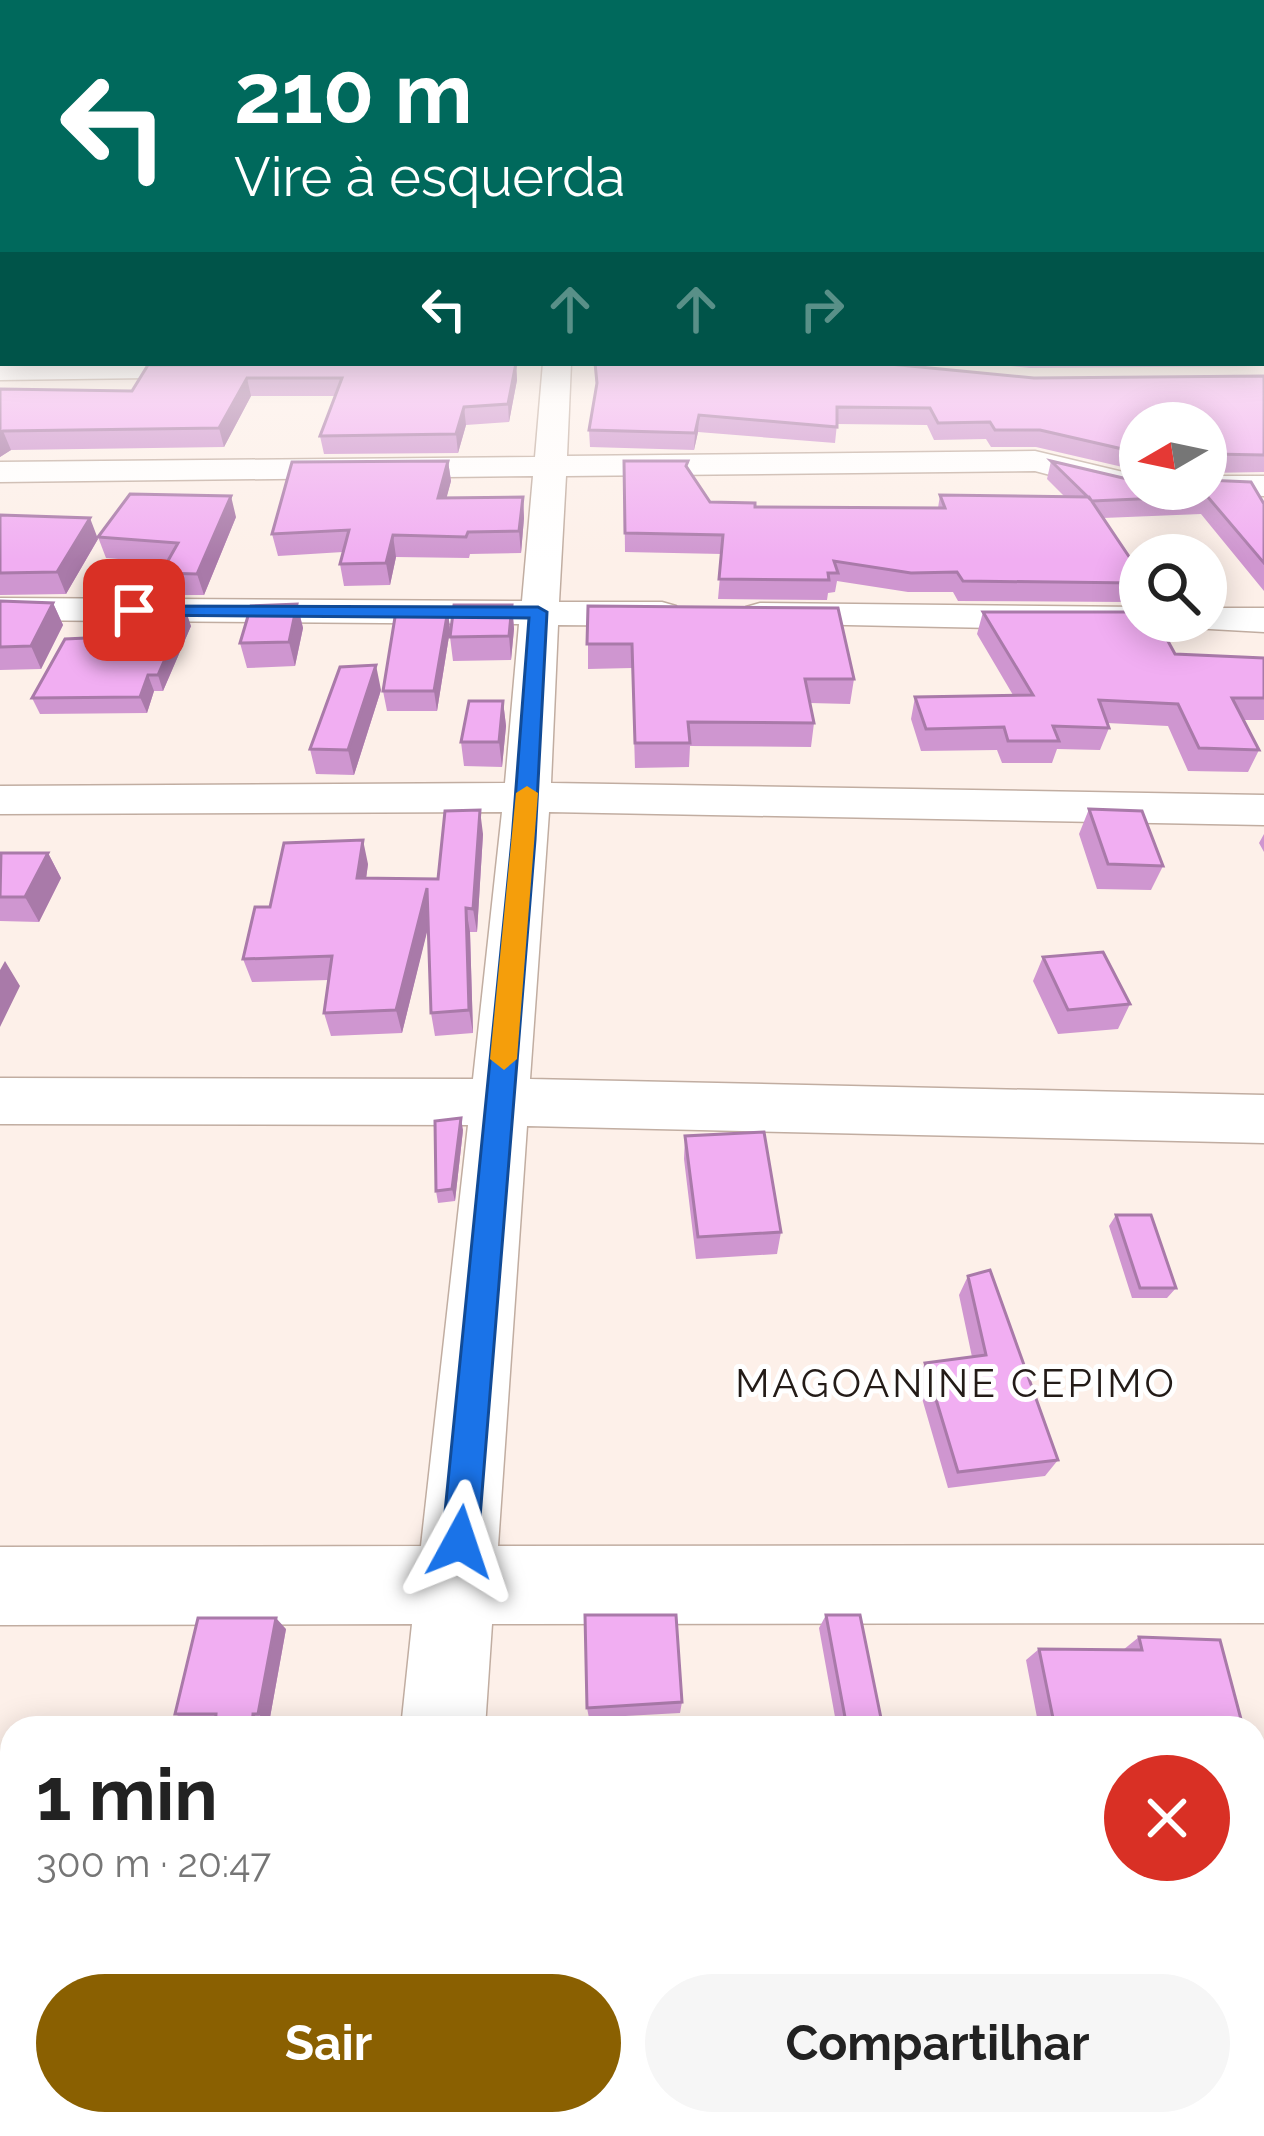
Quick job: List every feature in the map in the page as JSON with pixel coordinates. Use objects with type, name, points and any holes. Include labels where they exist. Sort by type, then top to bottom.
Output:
[{"type":"street","points":[[444,1716],[527,796],[547,464],[548,366]]},
{"type":"street","points":[[0,371],[250,368]]},
{"type":"street","points":[[0,472],[1035,461],[1119,484]]},
{"type":"street","points":[[1227,486],[1264,486]]},
{"type":"street","points":[[0,609],[1119,619]]},
{"type":"street","points":[[1227,620],[1264,620]]},
{"type":"street","points":[[0,800],[527,796],[1264,810]]},
{"type":"street","points":[[0,1101],[500,1102],[1264,1119]]},
{"type":"street","points":[[0,1586],[1264,1584]]},
{"type":"building","points":[[147,366],[515,366],[508,404],[464,407],[456,434],[320,436],[342,378],[247,378],[219,428],[0,433],[0,389],[132,391]]},
{"type":"building","points":[[595,366],[910,366],[1034,378],[1264,376],[1264,455],[1227,454],[1227,402],[1119,402],[1119,448],[1040,430],[995,430],[990,422],[938,423],[930,408],[837,407],[837,427],[699,415],[695,433],[589,430]]},
{"type":"building","points":[[448,461],[438,498],[523,497],[519,531],[468,532],[466,537],[393,535],[386,563],[340,564],[349,530],[272,534],[292,462]]},
{"type":"building","points":[[624,461],[688,461],[686,466],[710,502],[755,503],[755,507],[945,508],[940,495],[1089,497],[1119,542],[1119,583],[963,581],[957,572],[911,573],[834,561],[838,573],[828,573],[829,580],[719,579],[723,535],[625,533]]},
{"type":"building","points":[[1051,461],[1119,477],[1119,500],[1092,501]]},
{"type":"building","points":[[1227,481],[1251,482],[1264,504],[1264,563],[1219,510],[1227,510]]},
{"type":"building","points":[[130,494],[231,496],[197,574],[161,573],[178,543],[98,537]]},
{"type":"building","points":[[0,515],[90,518],[57,572],[0,573]]},
{"type":"building","points":[[0,601],[53,603],[31,646],[0,647]]},
{"type":"building","points":[[297,604],[289,642],[240,643],[251,606]]},
{"type":"building","points":[[454,605],[512,605],[509,636],[450,637]]},
{"type":"building","points":[[588,606],[838,608],[854,679],[805,679],[814,723],[688,722],[690,743],[635,743],[632,644],[587,644]]},
{"type":"building","points":[[146,610],[186,611],[158,675],[148,675],[140,697],[32,698],[65,639],[130,636]]},
{"type":"building","points":[[448,610],[434,691],[383,691],[396,611]]},
{"type":"building","points":[[983,612],[1119,612],[1119,642],[1168,642],[1175,654],[1264,658],[1264,698],[1232,698],[1259,750],[1199,748],[1178,704],[1099,700],[1109,728],[1053,726],[1059,741],[1008,741],[1004,727],[926,729],[915,697],[1033,695]]},
{"type":"building","points":[[376,665],[348,750],[310,749],[340,667]]},
{"type":"building","points":[[469,701],[503,701],[499,742],[461,742]]},
{"type":"building","points":[[1089,809],[1142,811],[1163,866],[1108,864]]},
{"type":"building","points":[[480,810],[473,909],[466,908],[469,1010],[431,1013],[427,888],[396,1010],[324,1013],[332,956],[243,959],[255,907],[270,907],[284,843],[363,840],[357,878],[438,879],[445,811]]},
{"type":"building","points":[[1,853],[48,853],[25,897],[0,897]]},
{"type":"building","points":[[1103,952],[1130,1004],[1068,1010],[1043,957]]},
{"type":"building","points":[[461,1118],[452,1189],[436,1191],[435,1121]]},
{"type":"building","points":[[764,1132],[781,1232],[698,1237],[685,1136]]},
{"type":"building","points":[[1116,1215],[1151,1215],[1176,1288],[1140,1288]]},
{"type":"building","points":[[990,1270],[1058,1460],[958,1472],[925,1363],[986,1355],[968,1276]]},
{"type":"building","points":[[585,1615],[676,1615],[682,1702],[587,1708]]},
{"type":"building","points":[[826,1615],[860,1615],[881,1716],[845,1716]]},
{"type":"building","points":[[198,1618],[276,1618],[258,1714],[175,1714]]},
{"type":"building","points":[[1139,1637],[1220,1640],[1240,1716],[1053,1716],[1039,1649],[1142,1650]]},
{"type":"slow traffic","points":[[504,1059],[527,793]]},
{"type":"district","name":"MAGOANINE CEPIMO","points":[[956,1383]]},
{"type":"route","points":[[134,610],[538,612],[523,840],[460,1542]]}]
